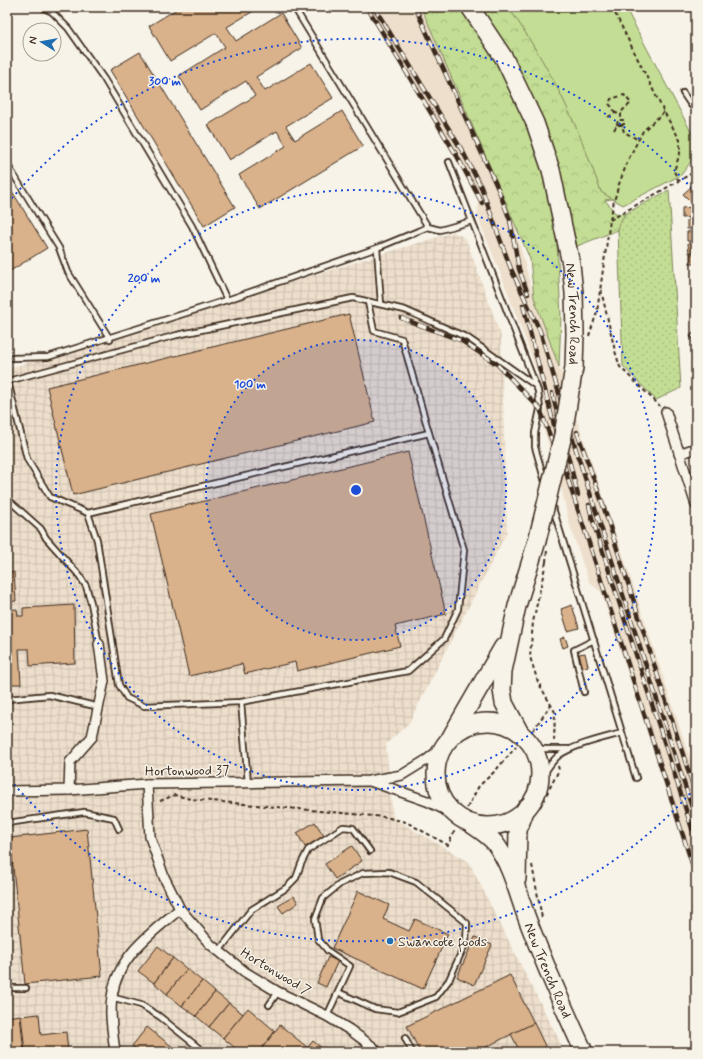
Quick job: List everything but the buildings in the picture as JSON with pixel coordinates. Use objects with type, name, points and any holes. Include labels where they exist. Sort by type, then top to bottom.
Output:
[{"type":"highway","name":"New Trench Road","points":[[470,7],[504,58],[535,123],[551,170],[570,264],[574,293],[574,367],[563,435],[537,542],[510,635],[503,671],[502,690],[504,703],[524,738],[533,749],[538,762],[538,784]]},
{"type":"highway","name":"New Trench Road","points":[[510,635],[446,743],[437,761],[437,786],[444,802],[460,818],[483,832],[494,843],[506,862],[517,887],[524,911],[543,959],[584,1052]]},
{"type":"highway","points":[[446,743],[458,731],[471,725],[489,722],[509,726],[524,738]]},
{"type":"highway","points":[[460,818],[476,824],[495,825],[506,822],[533,807],[538,784]]},
{"type":"highway","name":"New Trench Road","points":[[517,887],[518,830],[533,807]]},
{"type":"street","points":[[666,412],[696,505]]},
{"type":"street","points":[[679,454],[696,448]]},
{"type":"street","points":[[69,790],[70,762],[92,737],[104,681],[99,644]]},
{"type":"street","name":"Hortonwood 37","points":[[7,791],[69,790],[147,784],[369,781],[402,775],[428,759],[446,743]]},
{"type":"street","name":"Hortonwood 37","points":[[369,781],[427,801],[460,818]]},
{"type":"street","name":"Hortonwood 7","points":[[147,784],[150,837],[164,877],[180,909],[210,944],[245,972],[278,992],[350,1030],[373,1047],[377,1052]]},
{"type":"street","points":[[115,1052],[111,1019],[112,997],[116,977],[126,960],[147,936],[180,909]]},
{"type":"lane","points":[[42,7],[52,12],[68,28],[104,79],[192,226],[227,300]]},
{"type":"lane","points":[[294,7],[428,227]]},
{"type":"lane","points":[[683,93],[691,105],[696,103]]},
{"type":"lane","points":[[449,162],[538,391],[540,409],[535,433],[535,447],[636,778]]},
{"type":"lane","points":[[7,164],[59,248],[68,272],[110,339]]},
{"type":"lane","points":[[7,357],[48,358],[227,300],[377,248],[428,227],[440,230],[472,221]]},
{"type":"lane","points":[[377,248],[381,304]]},
{"type":"lane","points":[[429,433],[88,513],[50,497],[27,459],[8,381],[177,335],[353,298],[405,310],[468,338],[536,386]]},
{"type":"lane","points":[[88,513],[97,540],[119,686],[127,698],[144,706],[241,702],[408,671],[444,639],[458,609],[464,550],[402,339],[374,331],[368,302]]},
{"type":"lane","points":[[7,500],[41,530],[46,538],[79,574],[86,586],[91,603],[99,644]]},
{"type":"lane","points":[[584,692],[574,650],[594,640]]},
{"type":"lane","points":[[7,699],[49,695],[98,707]]},
{"type":"lane","points":[[241,702],[248,783]]},
{"type":"lane","points":[[524,738],[542,749],[569,749],[622,733]]},
{"type":"lane","points":[[538,784],[547,768],[569,749]]},
{"type":"lane","points":[[7,823],[84,812],[114,818],[119,830]]},
{"type":"lane","points":[[219,951],[251,910],[286,888],[296,878],[308,850],[342,827],[353,828],[370,851]]},
{"type":"lane","points":[[326,1016],[350,966],[328,951],[318,939],[316,919],[322,898],[340,884],[362,873],[389,872],[416,882],[467,923],[466,942],[449,980],[436,997],[398,1012],[375,1010],[338,992]]},
{"type":"lane","points":[[7,988],[26,988]]},
{"type":"lane","points":[[268,1005],[278,992]]},
{"type":"lane","points":[[112,997],[141,1005],[159,1016],[204,1052]]},
{"type":"lane","points":[[405,1038],[412,1052]]},
{"type":"path","points":[[612,7],[664,112],[680,140],[680,153],[674,171],[679,182]]},
{"type":"path","points":[[615,113],[609,104],[611,99],[624,95],[631,104],[623,110],[621,114],[621,120],[624,120],[624,124],[622,125],[624,132],[639,140]]},
{"type":"path","points":[[589,337],[597,312],[610,220],[623,172],[643,131],[664,112]]},
{"type":"path","points":[[608,117],[615,113],[621,114]]},
{"type":"path","points":[[614,130],[618,120],[621,120]]},
{"type":"path","points":[[617,125],[622,125]]},
{"type":"path","points":[[610,220],[696,171]]},
{"type":"path","points":[[600,288],[620,367],[666,412]]},
{"type":"path","points":[[546,562],[533,622],[530,657],[538,682],[556,712],[554,740],[555,749]]},
{"type":"path","points":[[160,802],[175,795],[190,799],[385,817],[406,822],[448,845],[460,818],[479,786],[495,771],[551,705]]},
{"type":"path","points":[[533,807],[559,770],[557,758]]},
{"type":"path","points":[[531,863],[545,925]]},
{"type":"shaded area","points":[[365,7],[420,7],[497,176],[513,219],[534,298],[635,591],[696,777],[696,883],[601,592],[589,582],[569,523],[560,482],[543,426],[546,409],[538,374],[477,215],[479,202],[456,160]]},
{"type":"shaded area","points":[[454,232],[466,239],[501,336],[507,532],[409,723],[386,744],[393,818],[469,862],[565,1052],[7,1052],[7,369]]},
{"type":"green space","points":[[421,7],[462,7],[503,74],[525,118],[543,165],[557,243],[561,316],[559,367],[534,298],[530,259]]},
{"type":"green space","points":[[481,7],[516,7],[626,197],[605,200],[615,213],[625,214],[620,222],[618,230],[577,246],[555,156],[537,106]]},
{"type":"green space","points":[[508,7],[625,7],[696,141],[696,155],[681,175],[623,205],[601,192],[579,133],[562,96],[542,60]]},
{"type":"green space","points":[[669,190],[681,388],[656,400],[623,366],[618,230],[620,222],[625,214]]},
{"type":"railway","points":[[367,7],[457,156],[482,203]]},
{"type":"railway","points":[[374,7],[463,152],[481,187],[511,269],[540,331],[577,453],[696,820]]},
{"type":"railway","points":[[415,7],[499,191],[510,220],[519,269],[528,294]]},
{"type":"railway","points":[[523,305],[569,483],[696,876]]},
{"type":"railway","points":[[401,318],[462,341],[497,364],[540,409],[555,449]]},
{"type":"railway","points":[[552,393],[578,495]]},
{"type":"railway","points":[[577,432],[602,502],[696,795]]},
{"type":"railway","points":[[589,505],[696,841]]},
{"type":"place","name":"Swancote foods","points":[[390,941]]}]
